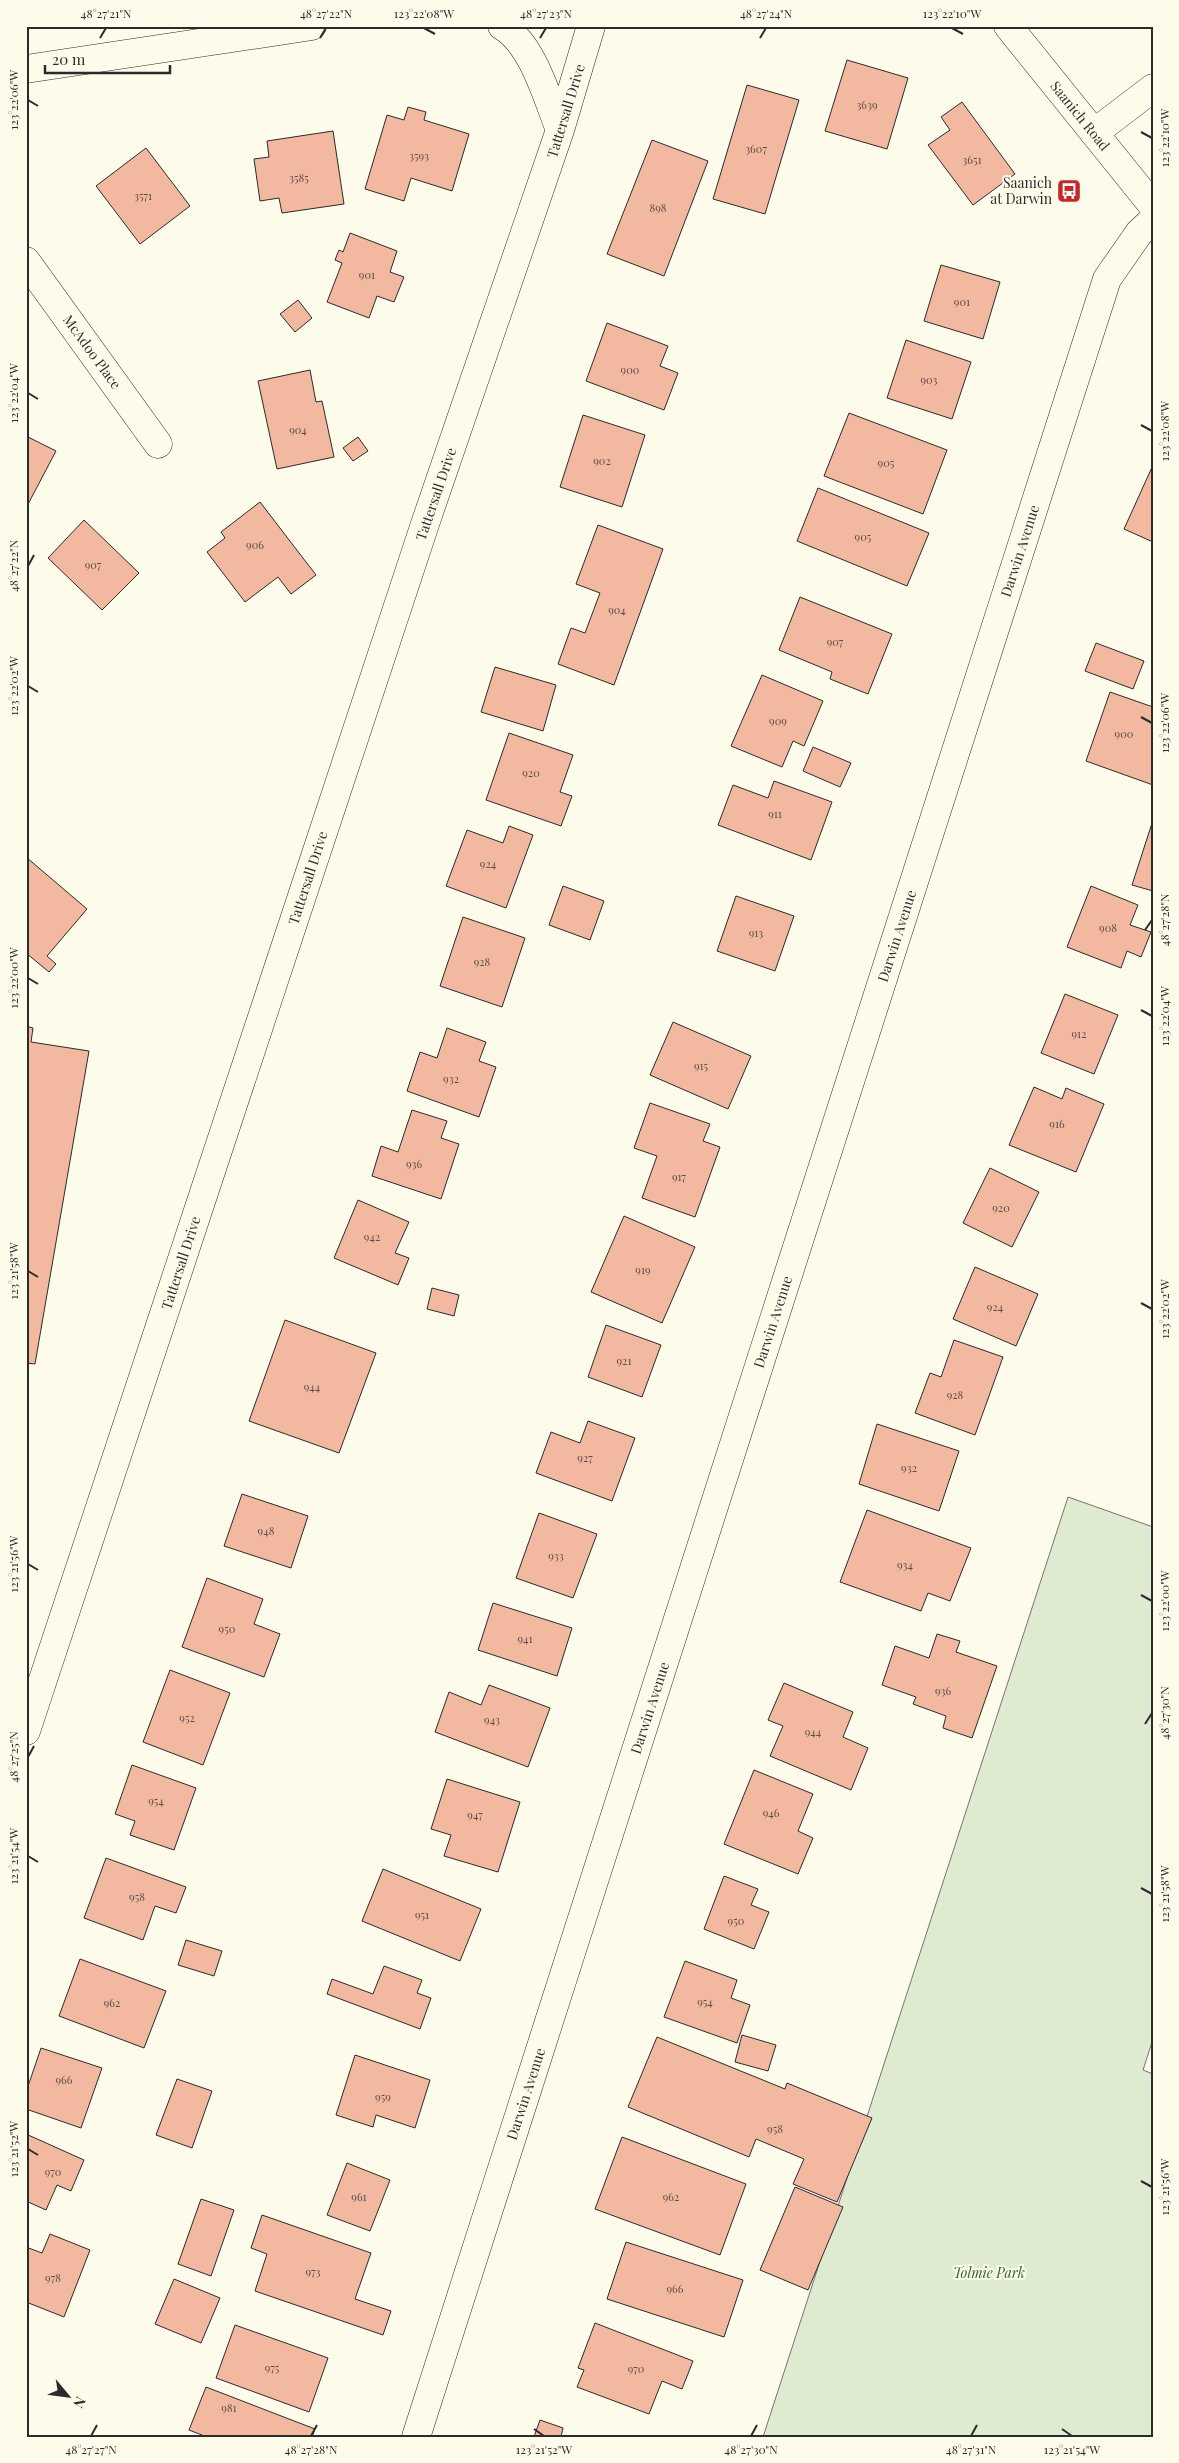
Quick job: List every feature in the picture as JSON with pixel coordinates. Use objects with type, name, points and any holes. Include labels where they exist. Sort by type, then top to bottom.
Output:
[{"type":"street","points":[[26,69],[312,26]]},
{"type":"street","points":[[502,26],[517,37],[528,53],[560,130]]},
{"type":"street","name":"Tattersall Drive","points":[[26,1731],[426,521],[560,130],[591,26]]},
{"type":"street","name":"Saanich Road","points":[[1008,26],[1153,206]]},
{"type":"street","points":[[1094,133],[1153,88]]},
{"type":"street","name":"Darwin Avenue","points":[[416,2437],[1107,279],[1139,233],[1153,220]]},
{"type":"street","name":"McAdoo Place","points":[[26,261],[158,444]]},
{"type":"green space","name":"Tolmie Park","points":[[1068,1497],[1153,1527],[1153,2039],[1143,2070],[1153,2074],[1153,2437],[763,2437]]},
{"type":"building","points":[[847,60],[908,78],[887,149],[825,131]]},
{"type":"building","points":[[747,85],[799,100],[765,214],[713,199]]},
{"type":"building","points":[[962,102],[1015,174],[973,205],[928,145],[950,130],[941,117]]},
{"type":"building","points":[[408,107],[426,112],[424,120],[469,134],[452,191],[411,178],[404,201],[365,189],[387,115],[404,120]]},
{"type":"building","points":[[333,131],[344,204],[282,213],[279,198],[260,201],[254,159],[269,157],[267,141]]},
{"type":"building","points":[[652,140],[708,161],[664,276],[607,254]]},
{"type":"building","points":[[146,148],[190,206],[140,244],[96,186]]},
{"type":"building","points":[[350,233],[397,251],[390,272],[404,277],[394,302],[377,296],[369,318],[327,302],[342,263],[335,260],[339,250],[343,252]]},
{"type":"building","points":[[941,265],[1000,282],[983,339],[924,321]]},
{"type":"building","points":[[298,300],[312,318],[295,332],[280,314]]},
{"type":"building","points":[[607,323],[668,346],[660,366],[678,373],[664,410],[586,381]]},
{"type":"building","points":[[906,340],[971,362],[952,419],[887,398]]},
{"type":"building","points":[[310,370],[316,402],[322,401],[334,457],[277,469],[258,381]]},
{"type":"building","points":[[849,413],[947,450],[923,514],[824,476]]},
{"type":"building","points":[[583,415],[645,435],[622,507],[560,487]]},
{"type":"building","points":[[26,436],[56,451],[26,508]]},
{"type":"building","points":[[358,437],[368,451],[353,461],[343,448]]},
{"type":"building","points":[[1153,465],[1153,542],[1124,529]]},
{"type":"building","points":[[818,488],[929,533],[907,586],[797,541]]},
{"type":"building","points":[[260,502],[316,575],[291,594],[278,577],[245,602],[207,552],[225,538],[221,532]]},
{"type":"building","points":[[84,520],[139,573],[102,610],[48,558]]},
{"type":"building","points":[[598,525],[663,549],[614,685],[558,664],[571,628],[585,633],[600,593],[576,584]]},
{"type":"building","points":[[800,597],[892,634],[868,694],[830,679],[832,672],[779,650]]},
{"type":"building","points":[[1096,643],[1144,661],[1133,689],[1085,671]]},
{"type":"building","points":[[495,667],[556,685],[543,731],[481,712]]},
{"type":"building","points":[[762,675],[823,701],[804,746],[793,741],[782,767],[731,746]]},
{"type":"building","points":[[1110,692],[1153,707],[1153,785],[1086,761]]},
{"type":"building","points":[[509,733],[573,755],[560,792],[572,796],[561,826],[486,800]]},
{"type":"building","points":[[813,747],[851,763],[840,787],[803,771]]},
{"type":"building","points":[[774,781],[832,802],[811,860],[718,825],[733,785],[768,798]]},
{"type":"building","points":[[1153,820],[1153,891],[1132,885]]},
{"type":"building","points":[[509,826],[533,835],[506,908],[446,886],[467,830],[503,843]]},
{"type":"building","points":[[26,857],[87,909],[47,956],[56,964],[49,972],[26,953]]},
{"type":"building","points":[[563,886],[604,901],[590,940],[549,925]]},
{"type":"building","points":[[1091,886],[1138,905],[1130,925],[1151,932],[1141,957],[1127,951],[1121,968],[1067,947]]},
{"type":"building","points":[[736,896],[794,916],[775,971],[717,951]]},
{"type":"building","points":[[463,917],[525,938],[502,1007],[440,986]]},
{"type":"building","points":[[1065,994],[1118,1015],[1094,1074],[1041,1053]]},
{"type":"building","points":[[673,1022],[751,1056],[728,1109],[650,1075]]},
{"type":"building","points":[[26,1026],[33,1028],[31,1042],[89,1051],[35,1364],[26,1363]]},
{"type":"building","points":[[447,1028],[486,1042],[479,1061],[496,1067],[479,1117],[407,1091],[420,1052],[437,1058]]},
{"type":"building","points":[[1034,1087],[1062,1099],[1066,1088],[1104,1104],[1076,1172],[1009,1145]]},
{"type":"building","points":[[650,1103],[710,1124],[703,1141],[720,1147],[695,1217],[642,1198],[657,1156],[634,1148]]},
{"type":"building","points":[[412,1110],[447,1121],[441,1138],[459,1144],[441,1199],[372,1176],[381,1146],[398,1152]]},
{"type":"building","points":[[990,1168],[1039,1192],[1012,1247],[963,1223]]},
{"type":"building","points":[[358,1200],[409,1222],[395,1253],[409,1258],[398,1285],[334,1258]]},
{"type":"building","points":[[624,1216],[695,1247],[662,1323],[591,1292]]},
{"type":"building","points":[[975,1267],[1038,1294],[1016,1346],[953,1319]]},
{"type":"building","points":[[432,1288],[459,1295],[454,1316],[427,1309]]},
{"type":"building","points":[[285,1320],[376,1353],[339,1453],[249,1421]]},
{"type":"building","points":[[606,1325],[661,1345],[642,1397],[588,1377]]},
{"type":"building","points":[[954,1340],[1003,1357],[975,1435],[915,1413],[930,1373],[941,1377]]},
{"type":"building","points":[[588,1421],[635,1438],[612,1501],[536,1473],[551,1432],[580,1443]]},
{"type":"building","points":[[877,1424],[959,1451],[939,1511],[859,1484]]},
{"type":"building","points":[[242,1494],[308,1516],[291,1568],[224,1546]]},
{"type":"building","points":[[867,1510],[971,1548],[950,1601],[928,1593],[921,1611],[840,1582]]},
{"type":"building","points":[[539,1513],[597,1534],[573,1598],[516,1578]]},
{"type":"building","points":[[207,1578],[263,1599],[254,1624],[280,1634],[264,1677],[182,1647]]},
{"type":"building","points":[[493,1603],[572,1628],[557,1676],[478,1650]]},
{"type":"building","points":[[937,1634],[960,1641],[956,1652],[997,1666],[972,1738],[943,1728],[946,1716],[913,1704],[916,1697],[882,1685],[895,1646],[929,1658]]},
{"type":"building","points":[[170,1670],[230,1693],[203,1765],[143,1742]]},
{"type":"building","points":[[784,1683],[853,1712],[843,1737],[868,1748],[851,1790],[770,1756],[783,1726],[768,1720]]},
{"type":"building","points":[[489,1685],[550,1708],[528,1767],[435,1732],[449,1692],[481,1705]]},
{"type":"building","points":[[132,1765],[196,1788],[174,1850],[130,1835],[135,1821],[115,1814]]},
{"type":"building","points":[[754,1770],[813,1794],[798,1831],[813,1838],[798,1874],[724,1844]]},
{"type":"building","points":[[447,1779],[520,1802],[498,1872],[444,1856],[451,1835],[431,1829]]},
{"type":"building","points":[[106,1858],[186,1887],[176,1913],[155,1906],[143,1940],[84,1918]]},
{"type":"building","points":[[383,1869],[481,1909],[460,1961],[362,1921]]},
{"type":"building","points":[[724,1876],[758,1889],[751,1905],[769,1912],[754,1949],[704,1929]]},
{"type":"building","points":[[186,1940],[222,1951],[214,1976],[178,1965]]},
{"type":"building","points":[[80,1959],[166,1991],[144,2048],[59,2016]]},
{"type":"building","points":[[685,1961],[737,1980],[731,1998],[750,2005],[737,2043],[664,2017]]},
{"type":"building","points":[[384,1966],[422,1980],[417,1993],[431,1998],[420,2029],[327,1994],[332,1979],[373,1994]]},
{"type":"building","points":[[742,2035],[776,2045],[768,2071],[735,2062]]},
{"type":"building","points":[[657,2037],[785,2089],[787,2083],[872,2118],[837,2202],[793,2184],[804,2159],[756,2139],[749,2157],[628,2107]]},
{"type":"building","points":[[41,2048],[102,2068],[81,2128],[26,2109],[26,2092]]},
{"type":"building","points":[[355,2055],[430,2080],[415,2128],[376,2115],[373,2127],[336,2115]]},
{"type":"building","points":[[177,2079],[212,2091],[192,2148],[156,2135]]},
{"type":"building","points":[[26,2134],[84,2160],[71,2191],[57,2185],[46,2210],[26,2201]]},
{"type":"building","points":[[622,2137],[746,2184],[720,2255],[595,2209]]},
{"type":"building","points":[[347,2163],[390,2180],[370,2231],[327,2215]]},
{"type":"building","points":[[795,2187],[843,2207],[808,2290],[760,2270]]},
{"type":"building","points":[[201,2199],[234,2210],[211,2276],[178,2264]]},
{"type":"building","points":[[262,2215],[371,2253],[355,2299],[391,2311],[383,2335],[255,2291],[267,2254],[251,2248]]},
{"type":"building","points":[[50,2234],[90,2250],[64,2317],[26,2302],[26,2247],[42,2253]]},
{"type":"building","points":[[626,2242],[743,2280],[724,2337],[607,2299]]},
{"type":"building","points":[[174,2279],[220,2298],[201,2343],[155,2324]]},
{"type":"building","points":[[595,2323],[693,2361],[682,2389],[662,2381],[649,2414],[577,2387],[584,2370],[578,2368]]},
{"type":"building","points":[[235,2325],[328,2358],[309,2412],[216,2378]]},
{"type":"building","points":[[206,2387],[315,2429],[312,2437],[207,2437],[189,2430]]},
{"type":"building","points":[[540,2420],[563,2428],[561,2437],[534,2437]]},
{"type":"place","name":"Saanich at Darwin","points":[[1069,191]]}]
